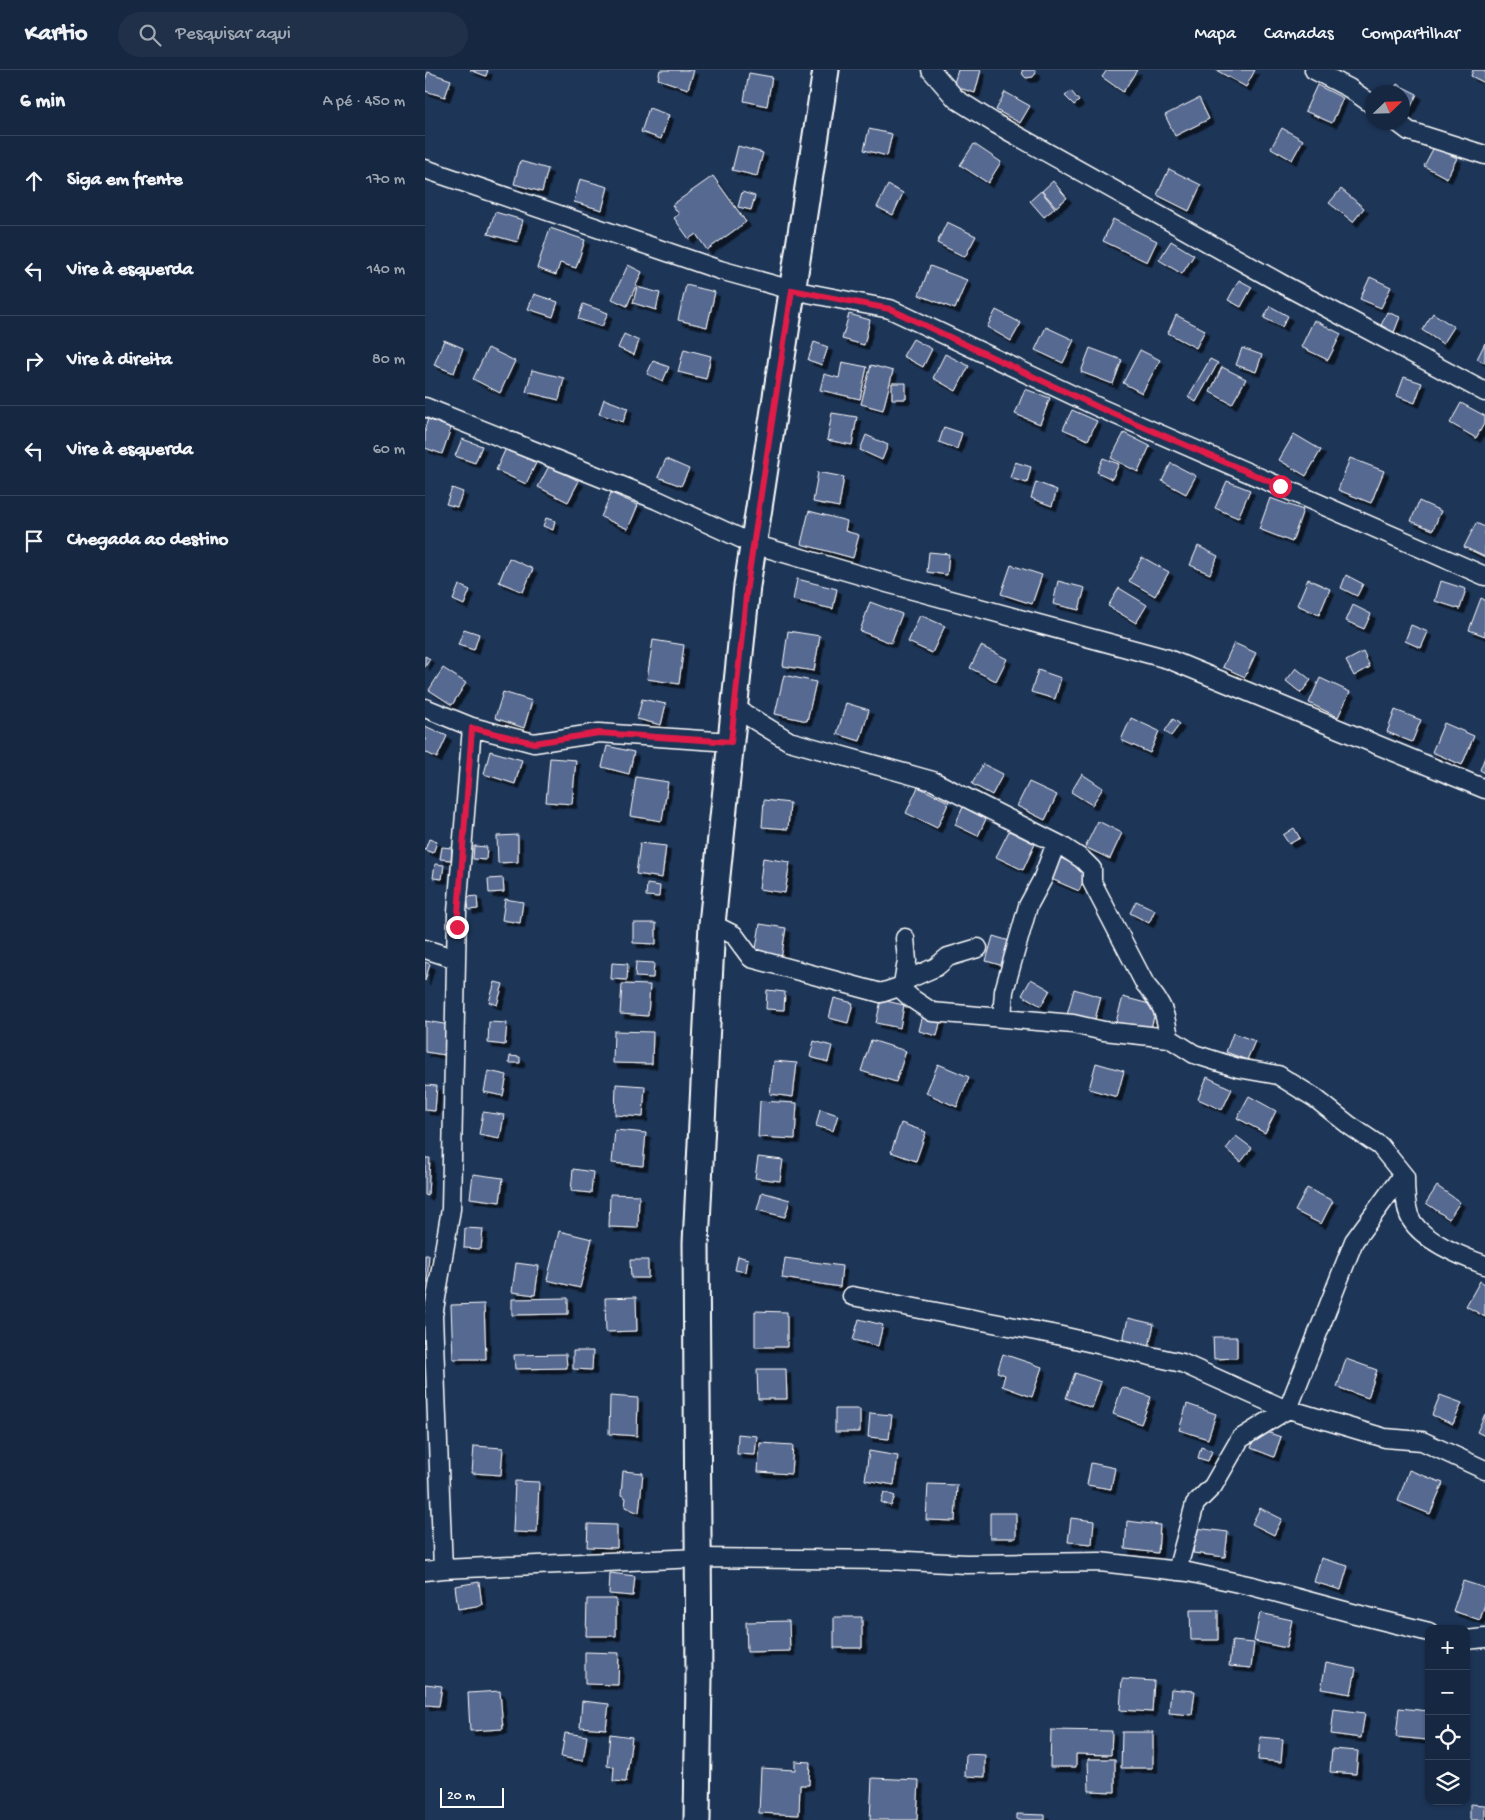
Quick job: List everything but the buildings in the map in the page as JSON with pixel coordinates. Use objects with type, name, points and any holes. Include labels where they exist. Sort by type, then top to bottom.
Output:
[{"type":"main road","points":[[697,1820],[699,1558],[696,1243],[712,924],[753,544],[826,70]]},
{"type":"street","points":[[931,70],[956,99],[996,124],[1282,284],[1485,392]]},
{"type":"street","points":[[1313,70],[1349,88],[1365,99]]},
{"type":"street","points":[[1408,130],[1485,155]]},
{"type":"street","points":[[425,169],[720,270],[792,290],[890,309],[1100,408],[1485,576]]},
{"type":"street","points":[[425,407],[657,500],[753,544],[887,584],[1168,659],[1485,789]]},
{"type":"street","points":[[425,708],[472,728],[534,743],[599,733],[731,742]]},
{"type":"street","points":[[735,708],[789,741],[933,781],[1056,843],[1082,859],[1092,869],[1092,882],[1145,984],[1156,997],[1165,1013],[1169,1038]]},
{"type":"street","points":[[443,1569],[429,1314],[451,1209],[457,912],[472,728]]},
{"type":"street","points":[[1001,1018],[1004,991],[1028,906],[1042,880],[1056,843]]},
{"type":"street","points":[[712,924],[734,935],[751,958],[881,993],[903,985],[936,967],[948,957],[978,948]]},
{"type":"street","points":[[905,938],[907,961],[903,985],[911,998],[932,1012],[1073,1024],[1104,1031],[1169,1038],[1194,1054],[1238,1068],[1278,1075],[1315,1098],[1349,1125],[1380,1146],[1405,1177],[1405,1199],[1410,1218],[1427,1238],[1485,1265]]},
{"type":"street","points":[[425,949],[456,959]]},
{"type":"street","points":[[1177,1571],[1195,1504],[1213,1486],[1240,1439],[1288,1409],[1354,1241],[1398,1181],[1405,1177]]},
{"type":"street","points":[[852,1296],[1057,1335],[1182,1363],[1278,1406],[1385,1438],[1422,1441],[1485,1470]]},
{"type":"street","points":[[425,1571],[699,1558],[889,1560],[966,1564],[1100,1562],[1177,1571],[1252,1586],[1425,1631]]},
{"type":"street","points":[[1470,1640],[1485,1638]]},
{"type":"route","points":[[457,927],[472,728],[534,743],[599,733],[731,742],[747,586],[792,290],[890,309],[1100,408],[1280,486]]}]
